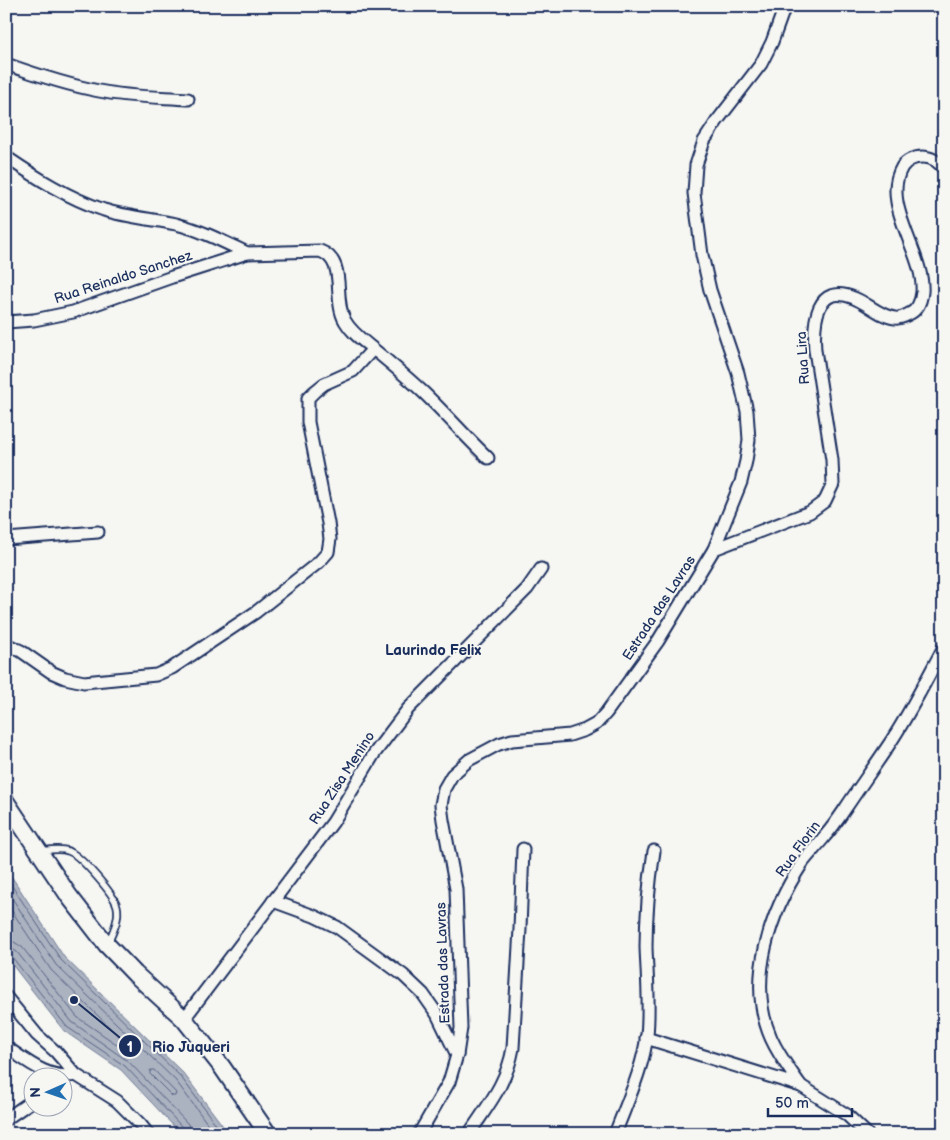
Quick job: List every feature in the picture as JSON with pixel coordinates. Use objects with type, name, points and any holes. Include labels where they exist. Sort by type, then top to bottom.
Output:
[{"type":"street","name":"Estrada das Lavras","points":[[419,1134],[448,1082],[457,1055],[461,1028],[456,889],[442,820],[441,805],[444,789],[452,775],[469,760],[499,744],[512,740],[570,734],[585,730],[596,724],[658,641],[714,549],[741,482],[749,440],[747,411],[738,373],[710,290],[702,255],[694,193],[696,165],[704,141],[716,121],[761,64],[772,42],[784,6]]},
{"type":"street","points":[[6,64],[52,80],[100,91],[142,97],[188,99]]},
{"type":"street","points":[[6,157],[56,189],[82,202],[122,215],[177,225],[204,233],[247,253],[320,251],[329,254],[334,261],[337,271],[341,314],[346,323],[356,335],[424,392],[488,458]]},
{"type":"street","name":"Rua Lira","points":[[714,549],[810,512],[826,501],[833,484],[832,460],[818,374],[814,335],[820,304],[828,296],[842,294],[896,319],[904,317],[919,306],[922,282],[919,267],[899,212],[897,198],[899,173],[905,162],[916,157],[929,157],[939,162],[944,169]]},
{"type":"street","name":"Rua Reinaldo Sanchez","points":[[6,322],[34,320],[73,312],[247,253]]},
{"type":"street","points":[[6,644],[21,651],[52,672],[65,678],[84,682],[156,675],[172,668],[256,612],[305,574],[328,552],[330,539],[308,422],[308,398],[324,384],[353,370],[373,348]]},
{"type":"street","points":[[6,539],[98,532]]},
{"type":"street","name":"Rua Zisa Menino","points":[[184,1019],[334,822],[374,754],[408,708],[527,589],[541,569]]},
{"type":"street","name":"Rua Florin","points":[[801,1086],[779,1055],[770,1036],[761,1002],[760,981],[762,966],[772,927],[790,883],[804,860],[830,830],[888,747],[908,715],[944,647]]},
{"type":"street","points":[[6,802],[69,896],[107,945],[135,974],[184,1019],[222,1067],[268,1134]]},
{"type":"street","points":[[469,1134],[510,1067],[513,1048],[523,849]]},
{"type":"street","points":[[615,1134],[640,1065],[646,1038],[648,1018],[647,914],[654,851]]},
{"type":"street","points":[[273,901],[307,913],[337,927],[403,975],[423,994],[437,1014],[457,1055]]},
{"type":"street","points":[[6,998],[37,1035],[56,1052],[64,1068]]},
{"type":"street","points":[[646,1038],[801,1086],[848,1115],[867,1134]]},
{"type":"street","points":[[6,1047],[39,1068]]},
{"type":"street","points":[[72,1079],[117,1101],[148,1134]]},
{"type":"street","points":[[6,1119],[22,1108]]},
{"type":"lane","points":[[39,851],[68,850],[80,858],[113,897],[117,906],[117,915],[107,945]]},
{"type":"water","points":[[6,868],[64,957],[184,1074],[229,1134],[181,1134],[121,1070],[64,1031],[6,957]]},
{"type":"place","name":"Rio Juqueri","points":[[74,1000]]},
{"type":"district","name":"Laurindo Felix","points":[[433,650]]}]
